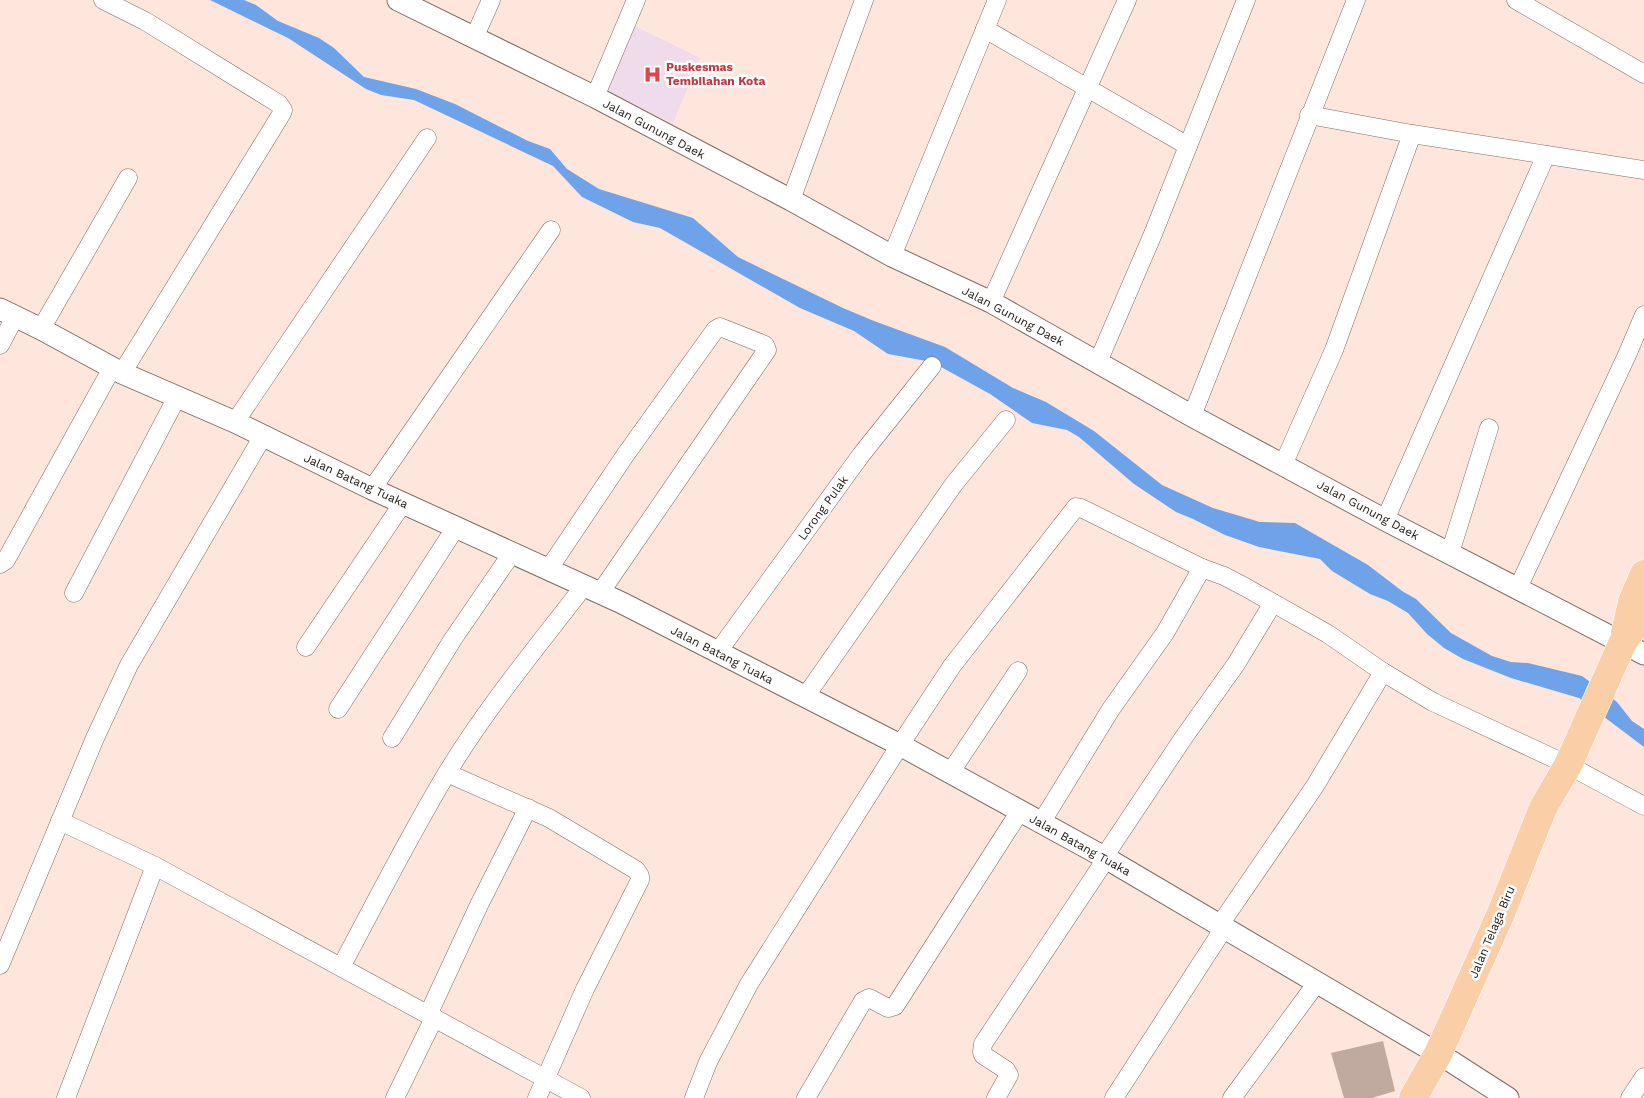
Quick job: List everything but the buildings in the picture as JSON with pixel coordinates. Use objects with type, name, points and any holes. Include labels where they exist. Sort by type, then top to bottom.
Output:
[{"type":"highway","name":"Jalan Telaga Biru","points":[[1431,1098],[1502,911],[1551,813],[1574,753],[1608,676],[1634,648],[1644,574]]},
{"type":"highway","name":"Jalan Telaga Biru","points":[[1413,1098],[1445,1059]]},
{"type":"street","points":[[0,564],[6,560],[117,370],[283,110],[279,104],[145,21],[103,0]]},
{"type":"street","name":"Jalan Gunung Daek","points":[[398,0],[595,97],[791,200],[892,256],[991,302],[1192,416],[1385,520],[1634,648]]},
{"type":"street","points":[[474,38],[490,0]]},
{"type":"street","points":[[595,97],[636,0]]},
{"type":"street","points":[[791,200],[864,0]]},
{"type":"street","points":[[892,256],[997,0]]},
{"type":"street","points":[[991,302],[1126,0]]},
{"type":"street","points":[[1098,362],[1153,234],[1246,0]]},
{"type":"street","points":[[1192,416],[1356,0]]},
{"type":"street","points":[[1516,0],[1644,74]]},
{"type":"street","points":[[985,29],[1188,146]]},
{"type":"street","points":[[1310,115],[1412,134],[1644,170]]},
{"type":"street","points":[[1283,465],[1334,350],[1412,134]]},
{"type":"street","points":[[235,422],[427,138]]},
{"type":"street","points":[[1385,520],[1546,155]]},
{"type":"street","points":[[41,329],[128,178]]},
{"type":"street","points":[[372,489],[550,230]]},
{"type":"street","points":[[0,345],[8,313]]},
{"type":"street","name":"Jalan Batang Tuaka","points":[[8,313],[117,370],[235,422],[372,489],[592,590],[900,745],[1105,858],[1508,1098]]},
{"type":"street","points":[[1518,588],[1644,315]]},
{"type":"street","points":[[341,967],[447,773],[496,699],[592,590],[767,350],[765,346],[720,327],[715,330],[626,454],[548,570]]},
{"type":"street","name":"Lorong Pulak","points":[[717,653],[861,456],[932,366]]},
{"type":"street","points":[[74,593],[177,397]]},
{"type":"street","points":[[805,697],[954,484],[1006,420]]},
{"type":"street","points":[[1450,553],[1489,428]]},
{"type":"street","points":[[0,965],[95,738],[129,665],[263,436]]},
{"type":"street","points":[[306,647],[403,503]]},
{"type":"street","points":[[694,1098],[708,1062],[749,984],[900,745],[952,666],[1076,507],[1089,511],[1202,568],[1224,576],[1328,634],[1433,702],[1574,753],[1644,806]]},
{"type":"street","points":[[338,709],[456,527]]},
{"type":"street","points":[[392,738],[453,639],[512,553]]},
{"type":"street","points":[[1041,823],[1111,709],[1165,633],[1202,568]]},
{"type":"street","points":[[996,1098],[1008,1079],[1008,1075],[1006,1070],[983,1055],[983,1044],[1184,737],[1236,664],[1273,603]]},
{"type":"street","points":[[950,773],[1018,671]]},
{"type":"street","points":[[1114,1098],[1314,786],[1384,672]]},
{"type":"street","points":[[447,773],[549,818],[636,870],[640,876],[640,880],[585,989],[537,1098]]},
{"type":"street","points":[[395,1098],[479,905],[528,808]]},
{"type":"street","points":[[806,1098],[863,1001],[870,998],[888,1008],[895,1006],[1020,811]]},
{"type":"street","points":[[60,821],[155,866],[581,1098]]},
{"type":"street","points":[[70,1096],[155,866]]},
{"type":"street","points":[[1232,1098],[1316,984]]},
{"type":"street","points":[[1630,1098],[1644,1077]]},
{"type":"shaded area","name":"Puskesmas Tembilahan Kota","points":[[633,25],[700,58],[673,123],[603,91]]},
{"type":"water","points":[[210,0],[244,0],[256,5],[278,21],[319,38],[334,48],[364,77],[416,89],[455,104],[528,141],[550,149],[567,169],[599,189],[693,218],[738,257],[843,308],[945,347],[1013,388],[1046,402],[1094,431],[1162,485],[1213,508],[1260,522],[1295,523],[1368,565],[1402,591],[1416,599],[1451,633],[1492,656],[1511,662],[1528,663],[1582,676],[1617,702],[1632,721],[1644,729],[1644,747],[1579,698],[1511,678],[1463,659],[1444,648],[1427,634],[1408,613],[1388,601],[1370,594],[1332,571],[1320,559],[1259,547],[1225,535],[1176,512],[1134,484],[1079,437],[1067,430],[1032,423],[990,394],[932,362],[888,354],[854,331],[800,308],[660,228],[633,222],[582,197],[553,166],[414,100],[381,95],[366,89],[288,38]]},
{"type":"place","name":"Puskesmas Tembilahan Kota","points":[[652,74]]}]
